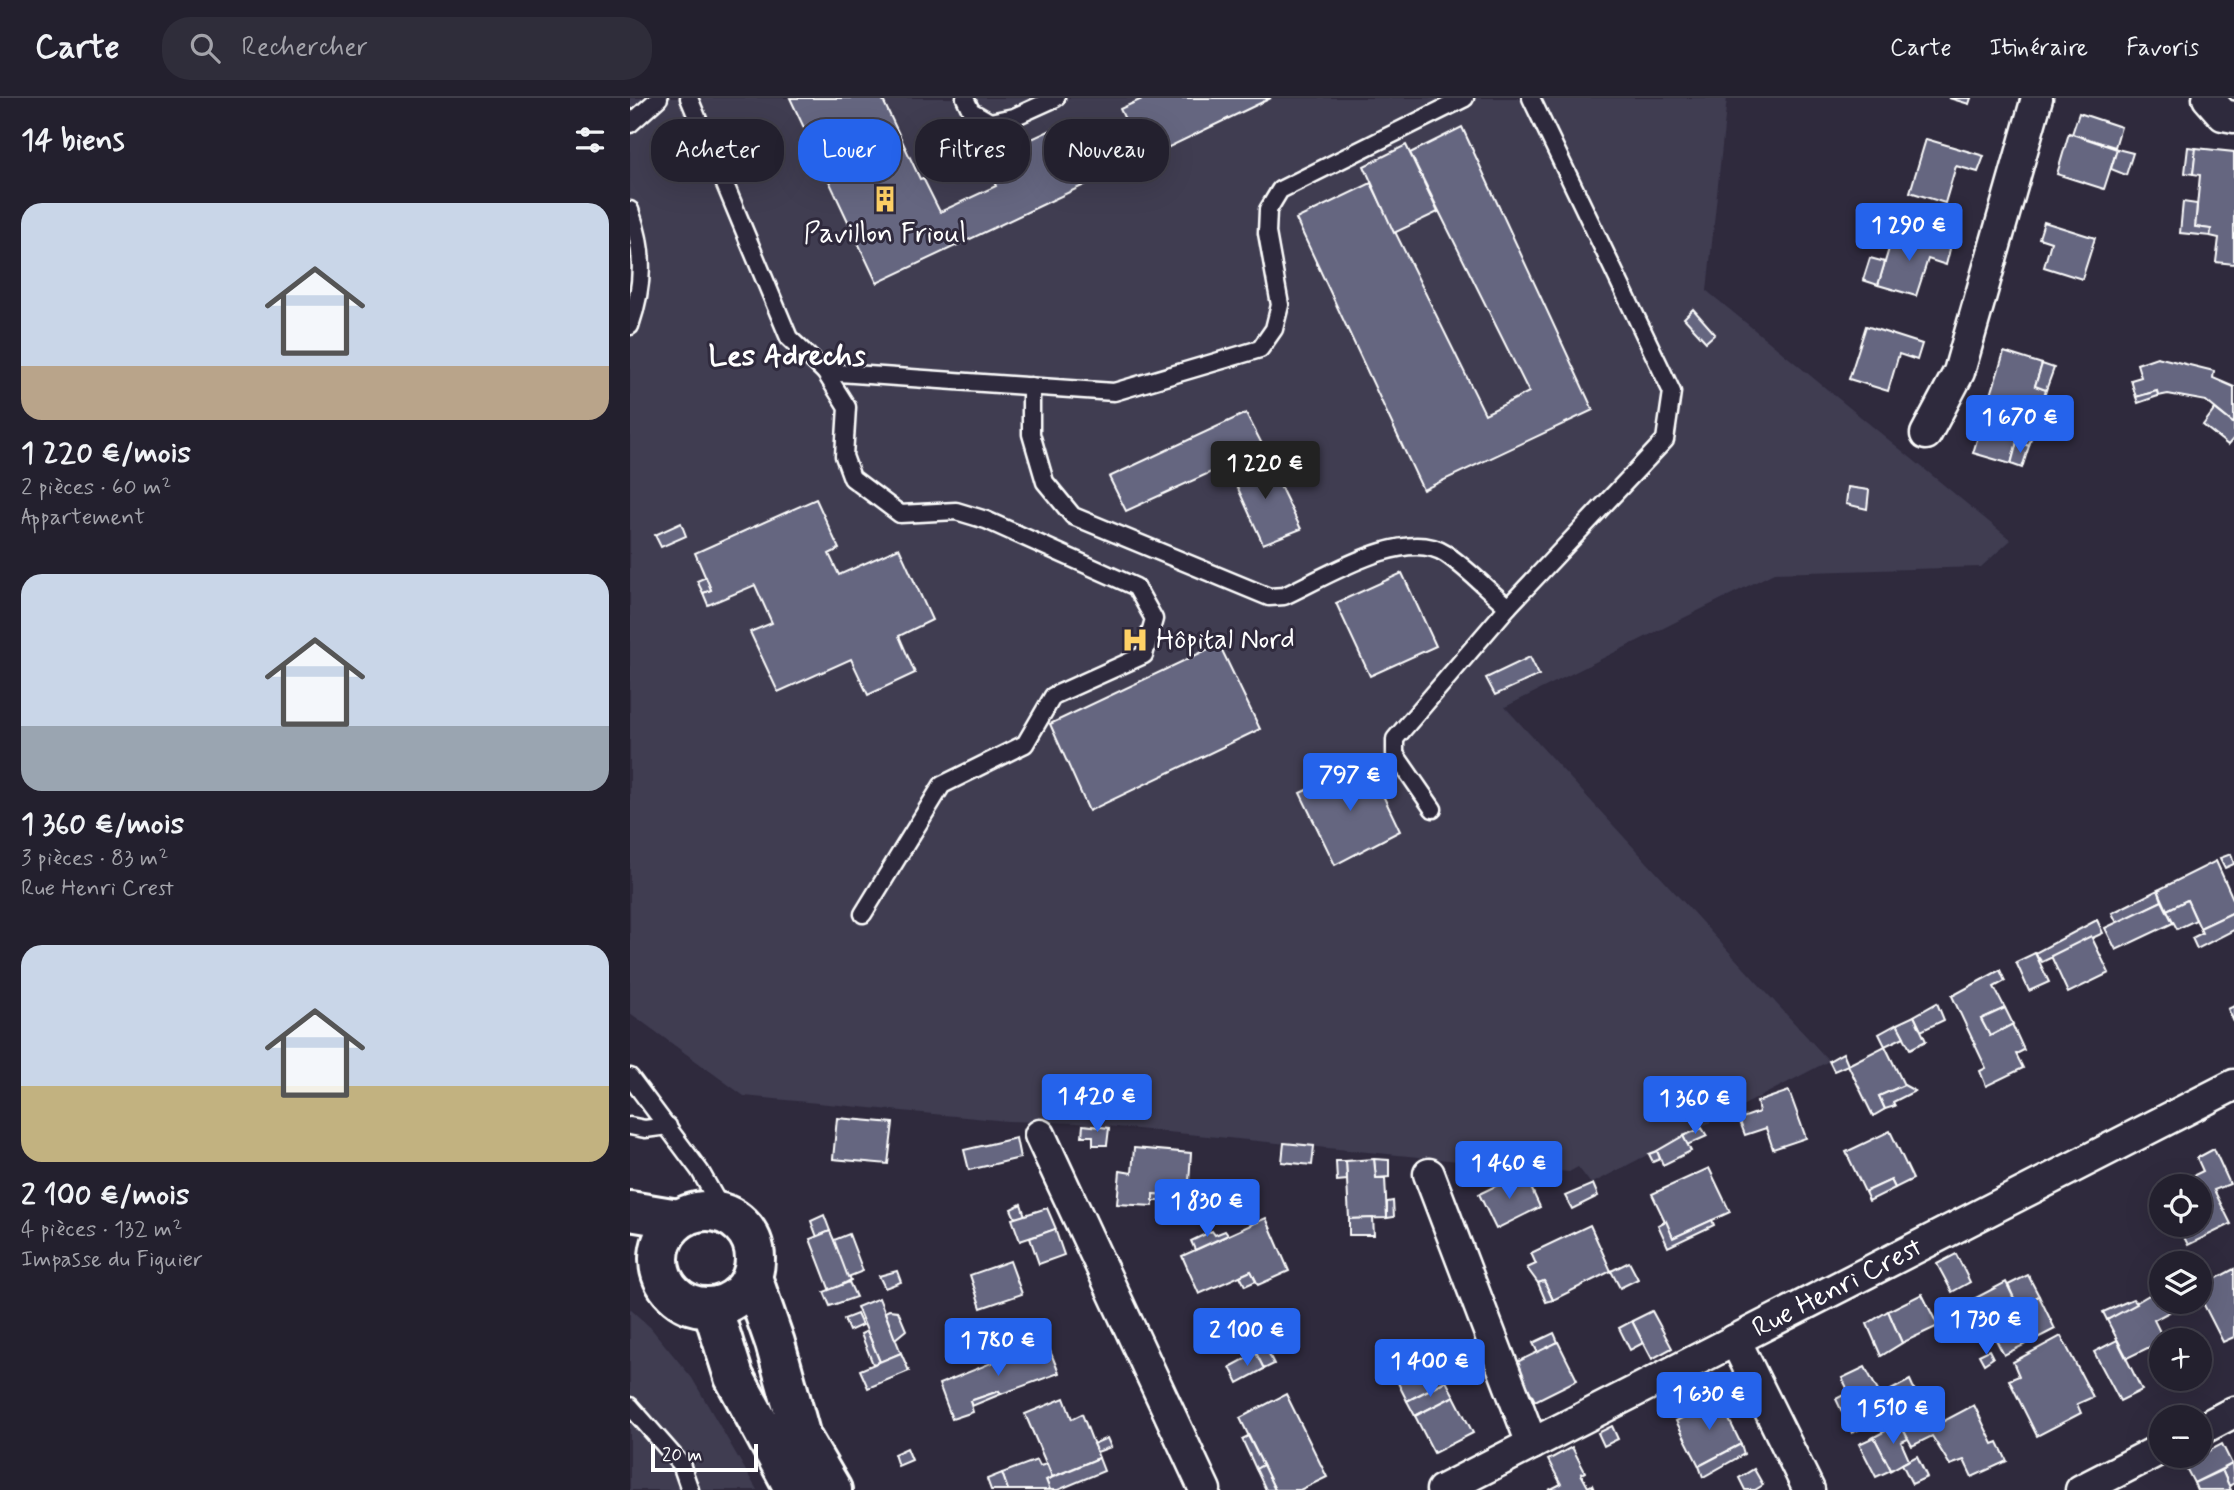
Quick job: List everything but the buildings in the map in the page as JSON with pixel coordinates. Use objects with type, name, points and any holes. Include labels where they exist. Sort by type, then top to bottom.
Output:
[{"type":"street","points":[[1926,434],[1959,372],[2038,98]]},
{"type":"street","points":[[2208,98],[2223,115],[2234,117]]},
{"type":"street","name":"Rue Henri Crest","points":[[1441,1490],[2234,1085]]},
{"type":"street","points":[[1040,1135],[1205,1490]]},
{"type":"street","points":[[1429,1174],[1532,1444]]},
{"type":"street","points":[[630,1211],[678,1219]]},
{"type":"street","points":[[692,1212],[723,1212],[740,1222],[751,1238],[756,1258],[752,1277],[743,1292],[729,1303],[712,1307],[695,1306],[678,1299],[645,1260],[658,1251],[678,1219],[692,1212]]},
{"type":"street","points":[[752,1277],[775,1343],[801,1437],[832,1490]]},
{"type":"street","points":[[712,1307],[734,1377],[795,1490]]},
{"type":"street","points":[[1735,1340],[1809,1490]]},
{"type":"street","points":[[2212,1424],[2234,1412]]},
{"type":"street","points":[[2081,1490],[2125,1480],[2149,1459]]},
{"type":"lane","points":[[630,124],[659,98]]},
{"type":"lane","points":[[689,98],[789,338],[825,372],[847,407],[844,456],[852,478],[900,514],[956,511],[986,520],[1136,587],[1154,619],[1144,655],[1053,696],[1025,744],[942,785],[863,914]]},
{"type":"lane","points":[[965,98],[971,111],[990,122],[1014,117],[1056,98]]},
{"type":"lane","points":[[825,372],[1114,392],[1260,349],[1274,329],[1280,305],[1267,233],[1268,211],[1280,190],[1465,98]]},
{"type":"lane","points":[[1433,810],[1395,754],[1395,739],[1508,607],[1665,440],[1672,393],[1531,98]]},
{"type":"lane","points":[[630,210],[637,228],[643,279],[630,326]]},
{"type":"lane","points":[[1031,386],[1031,434],[1045,482],[1073,516],[1269,597],[1284,596],[1388,549],[1416,544],[1444,552],[1508,607]]},
{"type":"lane","points":[[630,1077],[700,1171],[723,1212]]},
{"type":"lane","points":[[630,1126],[645,1129],[668,1126]]},
{"type":"lane","points":[[630,1406],[681,1464],[690,1490]]},
{"type":"shaded area","name":"Hôpital Nord","points":[[630,98],[1727,98],[1707,291],[2011,540],[1981,567],[1774,573],[1505,707],[1829,1061],[1591,1184],[1578,1167],[1569,1172],[1077,1123],[1007,1121],[744,1096],[630,1013]]},
{"type":"shaded area","points":[[630,1309],[650,1327],[692,1378],[757,1490],[630,1490]]},
{"type":"place","name":"Pavillon Frioul","points":[[885,199]]},
{"type":"place","name":"Hôpital Nord","points":[[1135,640]]},
{"type":"district","name":"Les Adrechs","points":[[787,356]]}]
